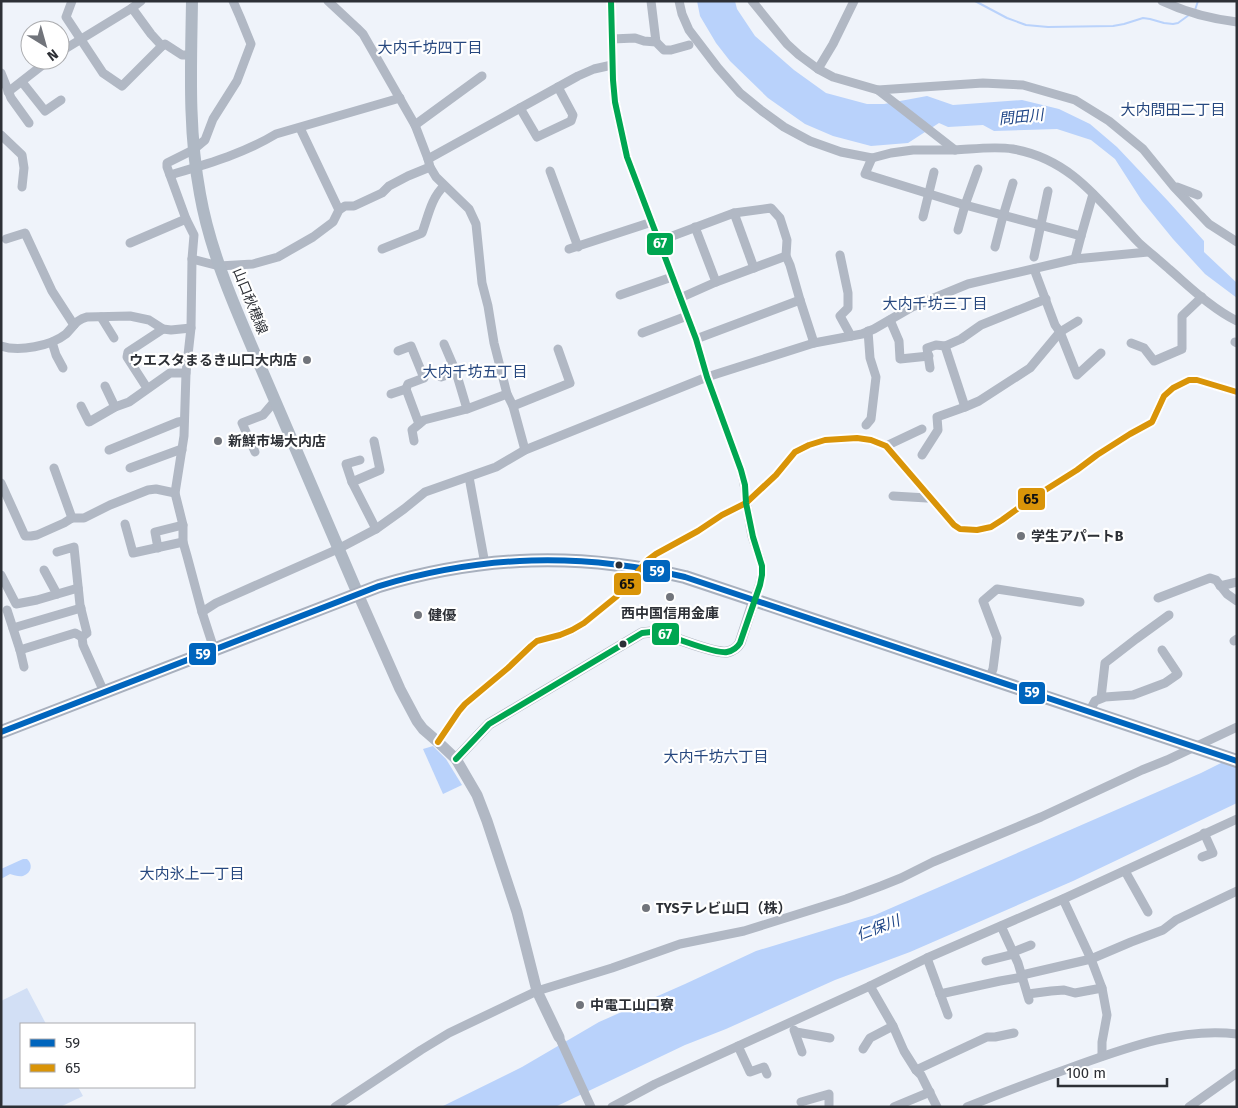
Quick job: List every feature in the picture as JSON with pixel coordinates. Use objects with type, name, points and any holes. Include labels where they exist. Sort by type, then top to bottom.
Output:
[{"type":"main road","name":"山口秋穂線","points":[[192,1],[191,106],[193,150],[204,217],[219,266],[358,594]]},
{"type":"main road","points":[[1,732],[380,586],[444,570],[485,564],[562,560],[594,561],[641,567],[685,577],[1237,762]]},
{"type":"street","points":[[72,1],[66,17],[104,73],[122,86],[165,44],[182,55],[191,55]]},
{"type":"street","points":[[70,46],[141,1]]},
{"type":"street","points":[[214,649],[183,542],[183,525],[175,493],[182,450],[194,235],[166,167],[167,164],[193,150],[205,140],[213,119],[237,81],[251,44],[233,1]]},
{"type":"street","points":[[328,1],[363,34],[415,125],[436,177],[469,209],[476,224],[482,283],[494,343],[507,394],[513,406],[525,450]]},
{"type":"street","points":[[456,760],[489,724],[642,633],[659,632],[713,650],[726,652],[732,650],[740,643],[760,585],[762,566],[753,537],[741,470],[707,377],[696,339],[627,156],[616,102],[612,65],[611,1]]},
{"type":"street","points":[[651,1],[656,42],[664,50],[688,45]]},
{"type":"street","points":[[679,1],[689,30],[718,68],[740,92],[784,127],[810,141],[841,152],[872,158],[913,150],[952,148],[1012,149],[1033,154],[1073,174],[1148,252],[1216,309],[1237,321]]},
{"type":"street","points":[[752,1],[787,44],[818,69],[833,77],[880,92],[952,148]]},
{"type":"street","points":[[818,69],[833,44],[854,1]]},
{"type":"street","points":[[1162,1],[1193,13],[1237,22]]},
{"type":"street","points":[[132,8],[162,46]]},
{"type":"street","points":[[612,39],[635,38],[656,42]]},
{"type":"street","points":[[192,259],[219,266],[253,264],[278,257],[313,237],[333,222],[339,210],[345,206],[354,206],[382,193],[389,186],[520,108],[586,72],[612,65]]},
{"type":"street","points":[[8,92],[37,70]]},
{"type":"street","points":[[1,73],[8,92],[29,123]]},
{"type":"street","points":[[415,125],[482,76]]},
{"type":"street","points":[[22,82],[45,111],[61,100]]},
{"type":"street","points":[[880,92],[984,83],[1023,85],[1075,100],[1109,121],[1143,149],[1174,187],[1209,224],[1237,242]]},
{"type":"street","points":[[520,108],[537,137],[571,122],[573,115],[558,88]]},
{"type":"street","points":[[170,175],[234,155],[276,134],[400,98]]},
{"type":"street","points":[[300,128],[339,210]]},
{"type":"street","points":[[1,135],[22,155],[24,168],[22,187]]},
{"type":"street","points":[[872,158],[864,174],[1003,216],[1081,236]]},
{"type":"street","points":[[958,230],[978,168]]},
{"type":"street","points":[[550,170],[574,248],[652,222]]},
{"type":"street","points":[[923,217],[934,172]]},
{"type":"street","points":[[995,246],[1013,182]]},
{"type":"street","points":[[382,249],[422,233],[430,208],[438,192],[444,186]]},
{"type":"street","points":[[1174,187],[1198,195]]},
{"type":"street","points":[[1034,257],[1048,191]]},
{"type":"street","points":[[1075,260],[1093,194]]},
{"type":"street","points":[[659,241],[734,213],[772,208],[780,218],[787,240],[786,256],[814,343]]},
{"type":"street","points":[[734,213],[754,268]]},
{"type":"street","points":[[130,242],[186,219]]},
{"type":"street","points":[[695,227],[716,282]]},
{"type":"street","points":[[6,239],[26,233],[52,291],[74,325]]},
{"type":"street","points":[[202,612],[376,529],[425,492],[496,467],[525,450],[707,377],[814,343],[874,330],[912,307],[968,284],[1075,260],[1148,252]]},
{"type":"street","points":[[840,255],[848,293],[848,308],[840,316],[851,336]]},
{"type":"street","points":[[680,298],[716,282],[786,256]]},
{"type":"street","points":[[1034,269],[1077,375],[1101,353]]},
{"type":"street","points":[[620,295],[672,277]]},
{"type":"street","points":[[1131,342],[1144,348],[1154,361],[1182,349],[1182,316],[1202,297]]},
{"type":"street","points":[[930,368],[928,348],[936,344],[945,346],[961,339],[981,324],[1046,299]]},
{"type":"street","points":[[696,339],[800,300]]},
{"type":"street","points":[[1,346],[13,349],[39,346],[52,342],[60,338],[82,318],[87,316],[130,316],[149,320],[163,329],[190,328]]},
{"type":"street","points":[[642,333],[687,316]]},
{"type":"street","points":[[101,317],[114,338]]},
{"type":"street","points":[[890,320],[899,341],[900,360],[929,356]]},
{"type":"street","points":[[922,456],[938,430],[937,417],[978,401],[1030,368],[1060,332],[1078,321]]},
{"type":"street","points":[[147,388],[127,357],[128,352],[163,329]]},
{"type":"street","points":[[866,425],[871,419],[876,377],[870,358],[868,331]]},
{"type":"street","points":[[52,342],[63,368]]},
{"type":"street","points":[[444,344],[456,372],[467,409]]},
{"type":"street","points":[[391,394],[406,389],[408,384],[424,378],[411,346],[398,351]]},
{"type":"street","points":[[945,346],[965,407]]},
{"type":"street","points":[[513,406],[570,383],[558,349]]},
{"type":"street","points":[[441,377],[456,372]]},
{"type":"street","points":[[81,406],[90,422],[115,407],[129,402],[170,373],[186,373]]},
{"type":"street","points":[[438,742],[465,704],[537,641],[554,637],[584,623],[616,597],[648,560],[722,515],[746,503],[776,475],[795,452],[809,445],[825,440],[857,438],[872,440],[886,446],[946,517],[960,529],[977,530],[991,527],[1009,516],[1031,498],[1130,434],[1152,422],[1164,396],[1173,388],[1189,380],[1197,380],[1237,392]]},
{"type":"street","points":[[105,386],[115,407]]},
{"type":"street","points":[[406,389],[419,424]]},
{"type":"street","points":[[414,441],[412,430],[424,420],[467,409],[507,394]]},
{"type":"street","points":[[255,452],[242,423],[263,415],[275,401]]},
{"type":"street","points":[[109,450],[184,421]]},
{"type":"street","points":[[886,446],[922,429]]},
{"type":"street","points":[[352,482],[380,470],[374,441]]},
{"type":"street","points":[[130,468],[182,450]]},
{"type":"street","points":[[360,460],[346,464],[352,482],[376,529]]},
{"type":"street","points":[[54,468],[72,518]]},
{"type":"street","points":[[469,477],[485,564]]},
{"type":"street","points":[[1,483],[25,536],[37,534],[72,518],[84,518],[148,490],[156,489],[175,493]]},
{"type":"street","points":[[893,496],[930,497]]},
{"type":"street","points":[[125,524],[133,553],[183,542]]},
{"type":"street","points":[[158,548],[155,532],[183,525]]},
{"type":"street","points":[[57,552],[74,547],[81,608],[87,633],[82,637]]},
{"type":"street","points":[[44,570],[56,594]]},
{"type":"street","points":[[1,575],[16,604],[78,588]]},
{"type":"street","points":[[1158,598],[1210,578],[1216,580],[1227,594],[1237,601]]},
{"type":"street","points":[[1220,586],[1237,582]]},
{"type":"street","points":[[990,679],[997,638],[983,601],[997,589],[1080,602]]},
{"type":"street","points":[[358,594],[406,703],[416,721],[456,760],[477,795],[518,912],[537,991],[591,1107]]},
{"type":"street","points":[[13,628],[81,608]]},
{"type":"street","points":[[7,610],[24,667]]},
{"type":"street","points":[[1101,698],[1105,663],[1169,615]]},
{"type":"street","points":[[20,650],[75,632],[82,637],[83,645],[104,692]]},
{"type":"street","points":[[1089,712],[1094,701],[1105,696],[1133,695],[1165,683],[1178,674],[1162,650]]},
{"type":"street","points":[[335,1107],[421,1050],[449,1034],[537,991],[612,968],[680,944],[744,931],[863,893],[1196,748],[1237,727]]},
{"type":"street","points":[[612,1107],[631,1096],[927,958],[1063,899],[1237,819]]},
{"type":"street","points":[[1202,857],[1213,853],[1204,834]]},
{"type":"street","points":[[1124,871],[1148,912]]},
{"type":"street","points":[[940,994],[1091,959],[1163,930],[1176,920],[1237,891]]},
{"type":"street","points":[[1063,899],[1091,959],[1102,988],[1108,1015],[1102,1042],[1102,1056]]},
{"type":"street","points":[[1001,926],[1018,963],[1029,997],[1064,990],[1075,993],[1102,988]]},
{"type":"street","points":[[986,961],[1013,953],[1030,945]]},
{"type":"street","points":[[927,958],[948,1015]]},
{"type":"street","points":[[870,986],[893,1026],[904,1050],[921,1075],[937,1107]]},
{"type":"street","points":[[791,1022],[802,1052]]},
{"type":"street","points":[[863,1049],[870,1038],[893,1026]]},
{"type":"street","points":[[796,1032],[830,1038]]},
{"type":"street","points":[[967,1107],[1006,1090],[1102,1056],[1140,1045],[1177,1036],[1208,1032],[1237,1034]]},
{"type":"street","points":[[916,1070],[987,1037],[1014,1033]]},
{"type":"street","points":[[738,1046],[750,1072],[764,1067],[767,1074]]},
{"type":"street","points":[[1189,1107],[1237,1073]]},
{"type":"street","points":[[894,1107],[930,1092]]},
{"type":"street","points":[[801,1102],[829,1094],[829,1107]]},
{"type":"shaded area","points":[[27,988],[45,1023],[20,1023],[20,1088],[79,1088],[83,1096],[60,1107],[4,1107],[1,1101],[1,1001]]},
{"type":"water","name":"問田川","points":[[697,1],[735,1],[737,9],[755,36],[794,70],[826,93],[867,104],[884,104],[927,96],[953,105],[1022,100],[1059,109],[1090,124],[1117,147],[1204,241],[1204,252],[1237,283],[1237,298],[1205,274],[1142,201],[1115,159],[1091,140],[1057,129],[994,131],[983,125],[948,127],[939,123],[908,143],[871,146],[833,136],[805,124],[768,98],[730,61],[716,43],[700,16]]},
{"type":"water","points":[[433,746],[446,759],[462,785],[443,794],[423,749]]},
{"type":"water","name":"仁保川","points":[[1237,755],[1237,803],[1073,881],[910,952],[835,980],[726,1029],[685,1045],[555,1107],[441,1107],[522,1067],[599,1022],[756,951],[875,915],[1201,773]]},
{"type":"water","points":[[27,859],[31,868],[26,875],[16,876],[10,874],[1,879],[1,869]]},
{"type":"waterway","points":[[975,1],[1007,18],[1026,25],[1048,27],[1113,26],[1143,18],[1173,24],[1178,23],[1189,15]]},
{"type":"waterway","points":[[1195,10],[1198,1]]},
{"type":"transit line","name":"67","points":[[456,759],[489,724],[642,633],[659,632],[694,645],[721,652],[733,650],[740,643],[760,585],[762,566],[753,537],[741,470],[707,377],[696,339],[627,157],[615,102],[611,1]]},
{"type":"transit line","name":"65","points":[[438,742],[465,704],[537,641],[560,635],[584,623],[616,597],[648,560],[722,515],[746,503],[776,475],[795,452],[809,445],[825,440],[857,438],[871,440],[886,446],[954,525],[960,529],[977,530],[991,527],[1097,455],[1152,422],[1164,396],[1173,388],[1189,380],[1197,380],[1237,392]]},
{"type":"transit line","name":"59","points":[[1,732],[379,586],[456,568],[532,560],[608,564],[685,577],[1237,761]]},
{"type":"place","name":"ウエスタまるき山口大内店","points":[[307,360]]},
{"type":"place","name":"新鮮市場大内店","points":[[218,441]]},
{"type":"place","name":"学生アパートB","points":[[1021,536]]},
{"type":"place","name":"西中国信用金庫","points":[[670,597]]},
{"type":"place","name":"健優","points":[[418,615]]},
{"type":"place","name":"TYSテレビ山口（株）","points":[[646,908]]},
{"type":"place","name":"中電工山口寮","points":[[580,1005]]},
{"type":"district","name":"大内千坊四丁目","points":[[430,48]]},
{"type":"district","name":"大内問田二丁目","points":[[1173,110]]},
{"type":"district","name":"大内千坊三丁目","points":[[935,304]]},
{"type":"district","name":"大内千坊五丁目","points":[[475,372]]},
{"type":"district","name":"大内千坊六丁目","points":[[716,757]]},
{"type":"district","name":"大内氷上一丁目","points":[[192,874]]}]
